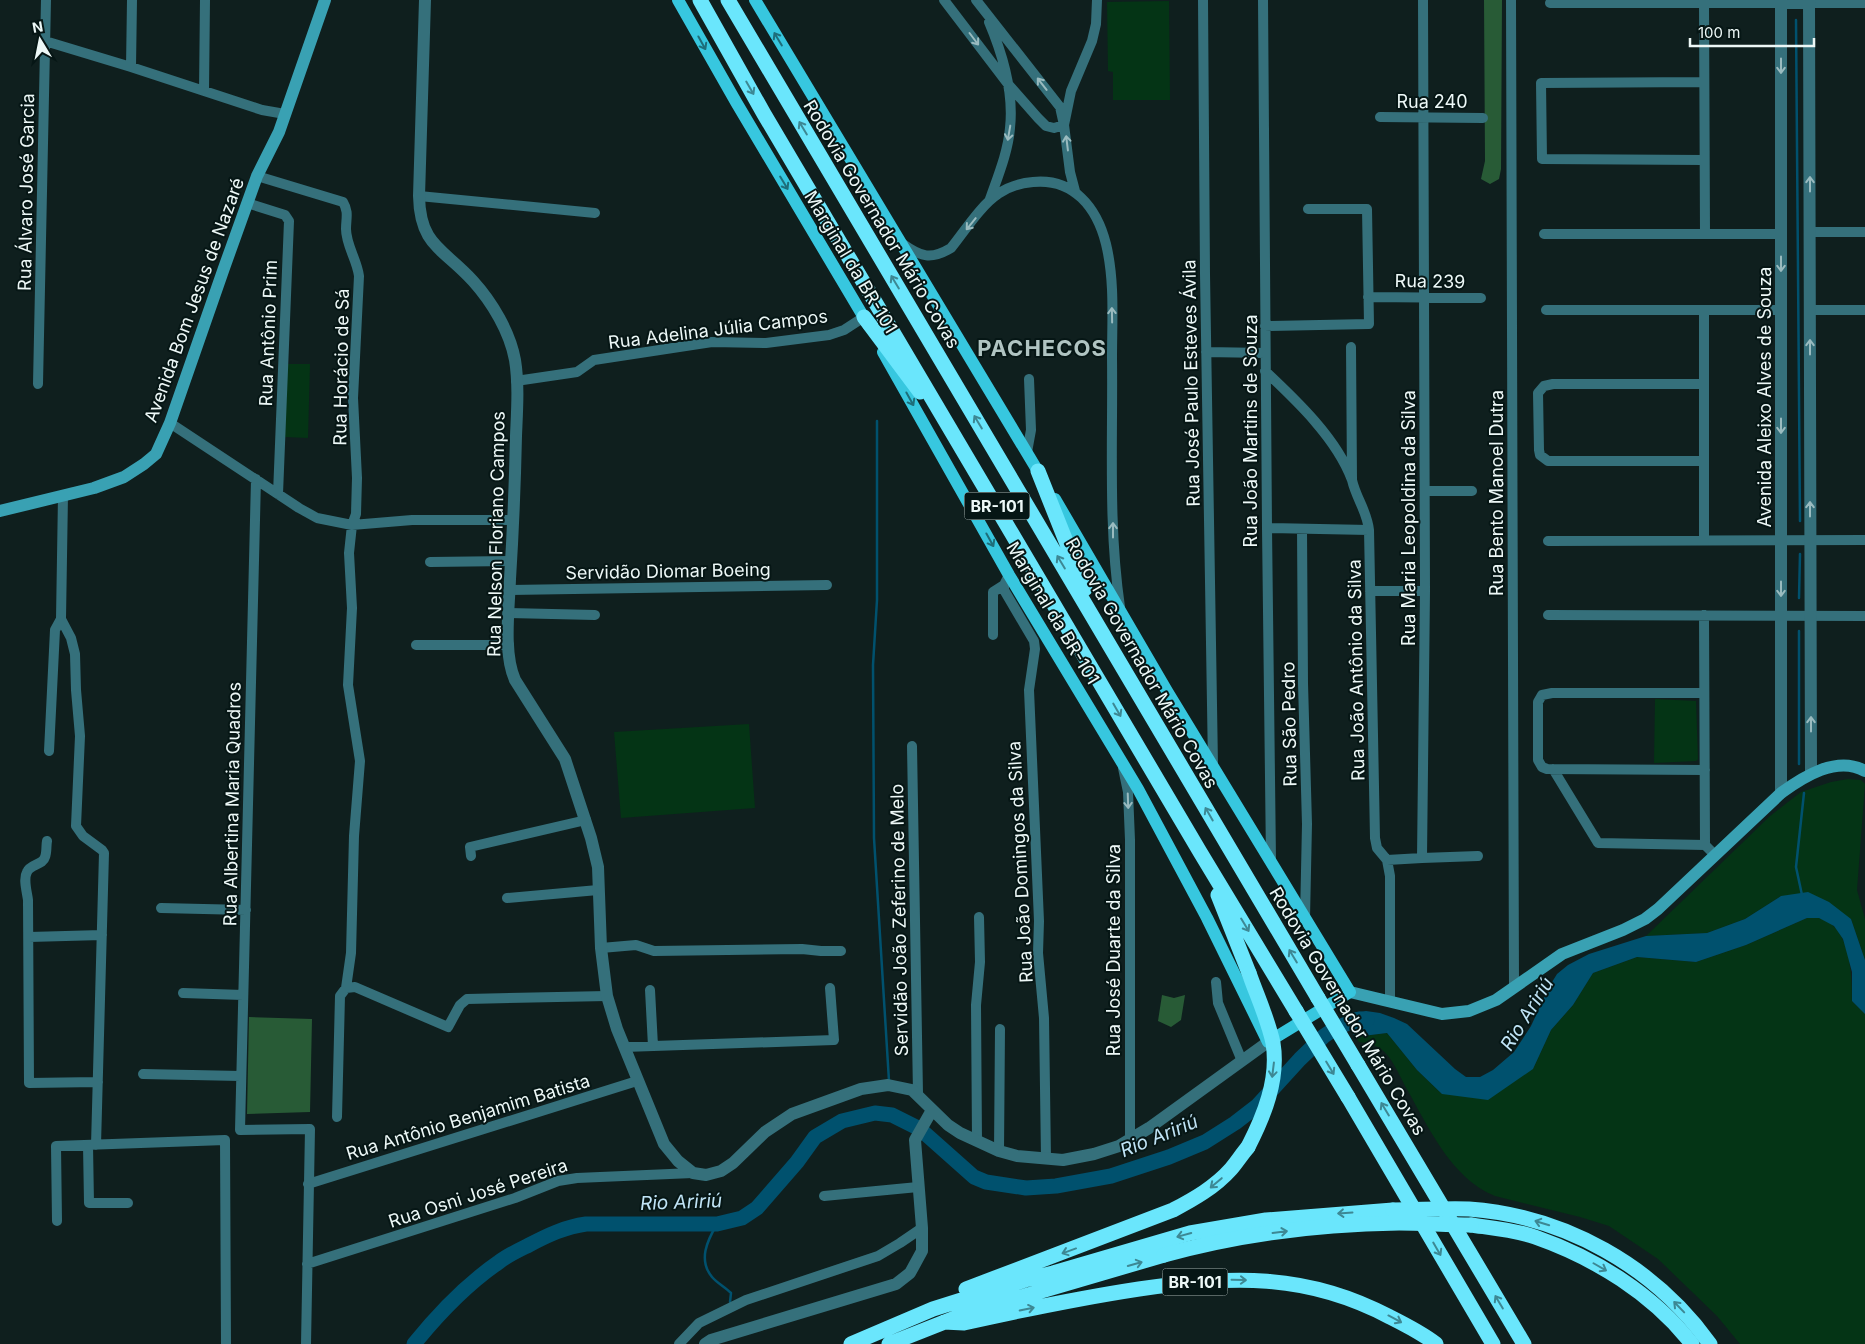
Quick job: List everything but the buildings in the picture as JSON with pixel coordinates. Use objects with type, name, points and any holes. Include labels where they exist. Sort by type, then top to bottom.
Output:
[{"type":"highway","name":"BR-101","points":[[700,0],[1200,852],[1348,1097],[1493,1344]]},
{"type":"highway","name":"Rodovia Governador Mário Covas","points":[[728,0],[1524,1344]]},
{"type":"highway","points":[[864,317],[971,462]]},
{"type":"highway","points":[[1038,470],[1103,634]]},
{"type":"highway","name":"BR-101","points":[[851,1344],[866,1330],[913,1308],[1080,1247],[1173,1210],[1196,1198],[1220,1180],[1248,1147],[1260,1122],[1269,1096],[1274,1060],[1270,1035],[1249,973],[1200,852]]},
{"type":"highway","name":"BR-101","points":[[889,1344],[970,1312],[1163,1248],[1190,1233],[1249,1222],[1299,1217],[1393,1210],[1469,1209],[1536,1221],[1575,1235],[1612,1253],[1656,1285],[1677,1304],[1710,1344]]},
{"type":"highway","name":"BR-101","points":[[851,1344],[933,1309],[1025,1280],[1163,1248],[1322,1228],[1398,1223],[1471,1225],[1534,1237],[1587,1260],[1618,1278],[1661,1310],[1692,1344]]},
{"type":"highway","name":"BR-101","points":[[944,1322],[964,1322],[1081,1298],[1161,1286],[1216,1280],[1261,1280],[1303,1286],[1349,1298],[1395,1319],[1436,1344]]},
{"type":"main road","name":"Avenida Bom Jesus de Nazaré","points":[[0,511],[94,488],[124,478],[156,454],[170,423],[257,176],[279,132],[325,0]]},
{"type":"main road","name":"Marginal da BR-101","points":[[678,0],[736,102],[864,317],[1007,580],[1122,762],[1207,918],[1268,1042]]},
{"type":"main road","points":[[755,0],[1350,992],[1442,1014],[1458,1013],[1496,1000],[1562,954],[1623,930],[1644,919],[1670,899],[1781,793],[1811,773],[1844,766],[1855,767],[1865,771]]},
{"type":"main road","points":[[1268,1042],[1350,992]]},
{"type":"street","name":"Rua Álvaro José Garcia","points":[[38,384],[46,0]]},
{"type":"street","points":[[131,67],[132,0]]},
{"type":"street","points":[[204,91],[205,0]]},
{"type":"street","name":"Rua Nelson Floriano Campos","points":[[425,0],[419,196],[422,222],[429,239],[472,280],[500,321],[513,352],[516,381],[514,520],[508,645],[512,674],[565,759],[586,820],[597,858],[600,948],[607,996],[613,1020],[664,1144],[678,1161],[693,1173]]},
{"type":"street","points":[[944,0],[1008,84],[1046,126],[1054,128],[1064,126]]},
{"type":"street","points":[[977,0],[1060,107],[1070,172],[1075,191],[1095,216],[1106,244],[1110,266],[1112,322],[1114,558],[1121,613]]},
{"type":"street","points":[[1064,126],[1072,91],[1092,41],[1096,24],[1097,0]]},
{"type":"street","name":"Rua José Paulo Esteves Ávila","points":[[1203,0],[1206,352],[1213,766]]},
{"type":"street","name":"Rua João Martins de Souza","points":[[1263,0],[1266,528],[1271,862]]},
{"type":"street","name":"Rua Maria Leopoldina da Silva","points":[[1422,858],[1425,592],[1423,0]]},
{"type":"street","name":"Rua Bento Manoel Dutra","points":[[1511,0],[1514,987]]},
{"type":"street","name":"Avenida Aleixo Alves de Souza","points":[[1781,2],[1781,793]]},
{"type":"street","points":[[1810,2],[1811,773]]},
{"type":"street","points":[[1550,3],[1865,3]]},
{"type":"street","points":[[1704,3],[1704,234]]},
{"type":"street","points":[[983,10],[1004,66],[1008,84],[1010,128],[998,177],[990,200]]},
{"type":"street","points":[[45,41],[262,110],[285,114]]},
{"type":"street","points":[[1004,66],[1014,59],[1022,59]]},
{"type":"street","points":[[1704,82],[1541,82],[1542,159],[1704,160]]},
{"type":"street","name":"Rua 240","points":[[1380,117],[1483,118]]},
{"type":"street","points":[[900,242],[915,253],[924,256],[943,253],[951,248],[990,200],[1005,189],[1026,182],[1062,180],[1070,172]]},
{"type":"street","name":"Rua Horácio de Sá","points":[[257,176],[343,202],[348,210],[347,236],[358,267],[359,276],[353,390],[357,478],[356,514],[352,526],[348,553],[352,608],[348,685],[360,761],[354,836],[350,953],[346,988],[340,996],[337,1118]]},
{"type":"street","points":[[998,177],[1002,182],[1013,186]]},
{"type":"street","points":[[1052,182],[1075,191]]},
{"type":"street","points":[[419,196],[595,213]]},
{"type":"street","name":"Rua Antônio Prim","points":[[247,203],[285,215],[289,221],[278,494]]},
{"type":"street","points":[[1265,326],[1368,324],[1373,297],[1367,209],[1308,209]]},
{"type":"street","points":[[1810,232],[1865,232]]},
{"type":"street","points":[[1544,234],[1781,234]]},
{"type":"street","name":"Rua 239","points":[[1373,297],[1481,298]]},
{"type":"street","points":[[1546,310],[1781,310]]},
{"type":"street","points":[[1704,310],[1704,540]]},
{"type":"street","points":[[1810,310],[1865,310]]},
{"type":"street","name":"Rua Adelina Júlia Campos","points":[[516,381],[577,372],[594,360],[712,342],[766,343],[829,335],[844,330],[864,317]]},
{"type":"street","points":[[1351,347],[1352,480]]},
{"type":"street","points":[[1206,352],[1265,353]]},
{"type":"street","name":"Rua João Antônio da Silva","points":[[1265,371],[1310,416],[1343,459],[1356,495],[1366,513],[1369,530],[1375,838],[1377,848],[1387,860]]},
{"type":"street","points":[[1027,452],[1031,430],[1029,380]]},
{"type":"street","points":[[1704,384],[1553,384],[1544,386],[1538,393],[1539,450],[1544,459],[1552,461],[1704,461]]},
{"type":"street","points":[[170,423],[317,518],[352,526],[412,520],[514,520]]},
{"type":"street","name":"Rua Albertina Maria Quadros","points":[[256,479],[240,1130],[310,1129],[308,1184]]},
{"type":"street","points":[[1425,492],[1472,492]]},
{"type":"street","points":[[49,751],[56,630],[61,619],[63,495]]},
{"type":"street","points":[[1266,528],[1369,530]]},
{"type":"street","name":"Rua São Pedro","points":[[1302,528],[1303,692],[1308,824],[1305,918]]},
{"type":"street","points":[[1548,540],[1865,540]]},
{"type":"street","points":[[430,562],[511,561]]},
{"type":"street","points":[[993,635],[993,592],[1007,580]]},
{"type":"street","name":"Rua João Domingos da Silva","points":[[1007,580],[1004,590],[1034,641],[1035,649],[1029,690],[1038,953],[1044,1018],[1046,1159]]},
{"type":"street","name":"Servidão Diomar Boeing","points":[[510,590],[827,585]]},
{"type":"street","points":[[1370,591],[1425,592]]},
{"type":"street","points":[[509,613],[595,615]]},
{"type":"street","points":[[1548,615],[1865,616]]},
{"type":"street","points":[[1704,615],[1705,845],[1715,856]]},
{"type":"street","points":[[61,619],[71,638],[75,654],[80,736],[76,826],[83,836],[104,853],[98,1082],[89,1203],[128,1203]]},
{"type":"street","points":[[416,645],[508,645]]},
{"type":"street","points":[[1704,693],[1552,693],[1542,695],[1538,702],[1538,760],[1542,767],[1553,769],[1704,770]]},
{"type":"street","name":"Servidão João Zeferino de Melo","points":[[912,746],[918,1094]]},
{"type":"street","name":"Rua José Duarte da Silva","points":[[1122,762],[1128,792],[1130,840],[1130,1140]]},
{"type":"street","points":[[1553,769],[1598,843],[1705,845]]},
{"type":"street","points":[[471,856],[470,847],[586,820]]},
{"type":"street","points":[[46,841],[45,857],[26,872],[29,937],[29,1083],[98,1082]]},
{"type":"street","points":[[1390,1002],[1390,876],[1387,860],[1478,856]]},
{"type":"street","points":[[507,898],[598,890]]},
{"type":"street","points":[[161,908],[246,910]]},
{"type":"street","points":[[978,1141],[976,1004],[980,962],[979,916]]},
{"type":"street","points":[[29,937],[102,935]]},
{"type":"street","points":[[600,948],[636,945],[654,951],[802,949],[840,951]]},
{"type":"street","points":[[1216,982],[1218,1003],[1242,1062]]},
{"type":"street","points":[[346,988],[355,987],[448,1026],[460,1005],[467,999],[607,996]]},
{"type":"street","points":[[624,1047],[834,1040],[830,988]]},
{"type":"street","points":[[650,990],[653,1046]]},
{"type":"street","points":[[183,993],[244,994]]},
{"type":"street","points":[[999,1151],[1000,1029]]},
{"type":"street","points":[[693,1173],[706,1175],[721,1171],[778,1122],[801,1110],[861,1089],[888,1085],[905,1087],[918,1094],[929,1114],[999,1151],[1017,1156],[1063,1160],[1094,1154],[1111,1149],[1149,1128],[1268,1042]]},
{"type":"street","points":[[143,1074],[242,1076]]},
{"type":"street","name":"Rua Antônio Benjamim Batista","points":[[308,1184],[637,1081]]},
{"type":"street","points":[[706,1344],[711,1340],[896,1284],[910,1273],[922,1250],[916,1137],[929,1114]]},
{"type":"street","points":[[57,1221],[56,1146],[225,1140],[226,1344]]},
{"type":"street","name":"Rua Osni José Pereira","points":[[307,1264],[515,1198],[558,1181],[577,1178],[693,1173]]},
{"type":"street","points":[[306,1344],[308,1184]]},
{"type":"street","points":[[824,1196],[918,1187]]},
{"type":"street","points":[[679,1344],[699,1323],[746,1300],[878,1256],[922,1228]]},
{"type":"green space","points":[[1484,0],[1502,0],[1501,169],[1499,179],[1490,184],[1481,179],[1485,161]]},
{"type":"green space","points":[[1169,1],[1170,100],[1113,100],[1113,72],[1108,71],[1107,2]]},
{"type":"green space","points":[[287,364],[310,364],[308,438],[285,437]]},
{"type":"green space","points":[[1655,699],[1696,701],[1698,759],[1696,761],[1654,763]]},
{"type":"green space","points":[[749,724],[755,808],[621,818],[614,732]]},
{"type":"green space","points":[[1848,779],[1861,780],[1865,784],[1857,890],[1865,919],[1865,960],[1851,919],[1781,896],[1745,919],[1707,933],[1646,936],[1770,816],[1801,792],[1831,782]]},
{"type":"green space","points":[[1807,918],[1819,918],[1830,923],[1838,931],[1844,941],[1850,965],[1852,1001],[1865,1014],[1865,1344],[1740,1344],[1717,1316],[1658,1259],[1609,1226],[1495,1196],[1479,1188],[1465,1177],[1441,1148],[1385,1052],[1378,1047],[1359,1042],[1355,1037],[1387,1033],[1417,1070],[1442,1094],[1533,1069],[1551,1030],[1573,1005],[1593,973],[1637,957],[1696,962],[1746,945]]},
{"type":"green space","points":[[1162,995],[1174,998],[1185,995],[1181,1020],[1171,1027],[1158,1021]]},
{"type":"green space","points":[[249,1017],[312,1019],[310,1112],[247,1114]]},
{"type":"water","points":[[1808,892],[1829,902],[1851,919],[1865,960],[1865,1014],[1852,1001],[1852,972],[1843,939],[1834,926],[1819,918],[1807,918],[1746,945],[1696,962],[1637,957],[1593,973],[1573,1005],[1551,1030],[1533,1069],[1488,1100],[1442,1094],[1417,1070],[1387,1033],[1355,1037],[1342,1014],[1366,1011],[1394,1018],[1407,1024],[1466,1077],[1480,1077],[1493,1070],[1514,1052],[1531,1026],[1557,974],[1568,965],[1589,954],[1646,936],[1707,933],[1745,919],[1781,896]]},
{"type":"waterway","points":[[1796,20],[1800,521]]},
{"type":"waterway","points":[[877,421],[877,600],[873,665],[874,838],[889,1081]]},
{"type":"waterway","points":[[1799,598],[1800,554]]},
{"type":"waterway","points":[[1799,631],[1799,764]]},
{"type":"waterway","points":[[1802,895],[1796,867],[1804,793]]},
{"type":"waterway","name":"Rio Aririú","points":[[414,1344],[454,1300],[502,1259],[557,1232],[586,1224],[717,1224],[742,1218],[757,1208],[797,1162],[815,1137],[842,1121],[875,1113],[892,1115],[920,1129],[974,1177],[986,1182],[1026,1188],[1056,1186],[1111,1176],[1169,1157],[1205,1142],[1257,1106],[1324,1036],[1336,1028],[1359,1019],[1367,1020]]},
{"type":"waterway","points":[[717,1224],[707,1244],[705,1264],[712,1277],[731,1293],[730,1302]]},
{"type":"district","name":"PACHECOS","points":[[1042,348]]}]
